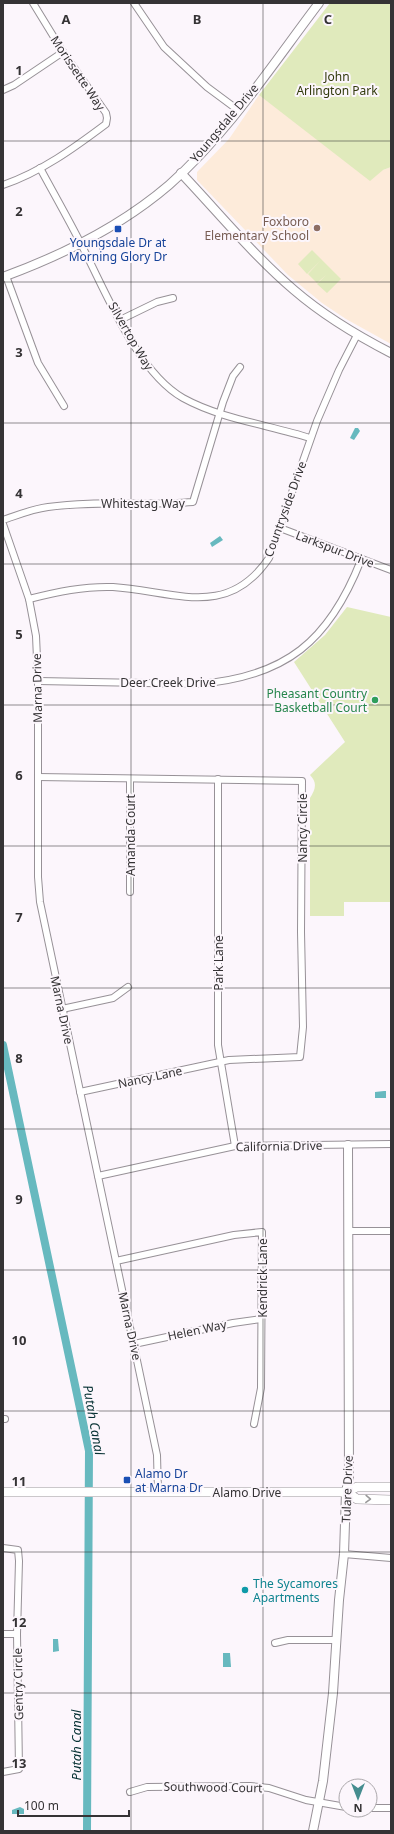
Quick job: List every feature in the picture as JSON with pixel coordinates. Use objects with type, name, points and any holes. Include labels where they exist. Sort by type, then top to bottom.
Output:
[{"type":"main road","name":"Alamo Drive","points":[[3,1492],[346,1492],[357,1487],[391,1487]]},
{"type":"main road","name":"Alamo Drive","points":[[346,1492],[357,1499],[391,1500]]},
{"type":"street","name":"Morissette Way","points":[[3,185],[40,168],[106,124],[107,118],[106,113],[63,52],[33,3]]},
{"type":"street","points":[[134,3],[164,47],[207,87],[238,110]]},
{"type":"street","name":"Youngsdale Drive","points":[[4,276],[49,259],[81,244],[130,214],[181,173],[210,143],[238,110],[319,3]]},
{"type":"street","points":[[3,90],[14,85],[63,52]]},
{"type":"street","name":"Silvertop Way","points":[[40,168],[132,343],[154,375],[162,383],[183,398],[219,413],[310,438]]},
{"type":"street","points":[[181,173],[280,277],[318,310],[357,335],[391,353]]},
{"type":"street","points":[[4,276],[38,363],[64,406]]},
{"type":"street","points":[[120,320],[157,302],[173,298]]},
{"type":"street","name":"Countryside Drive","points":[[28,599],[88,587],[113,587],[215,597],[229,593],[246,584],[262,569],[269,558],[310,438],[339,370],[357,335]]},
{"type":"street","points":[[219,413],[233,376],[240,367]]},
{"type":"street","name":"Whitestag Way","points":[[3,520],[30,510],[69,504],[193,502],[219,413]]},
{"type":"street","name":"Marna Drive","points":[[3,524],[28,599],[36,636],[38,682],[38,877],[40,902],[157,1455],[158,1493]]},
{"type":"street","name":"Larkspur Drive","points":[[280,528],[361,560],[391,570]]},
{"type":"street","name":"Deer Creek Drive","points":[[38,682],[198,684],[225,682],[245,678],[266,670],[289,658],[317,635],[341,604],[361,560]]},
{"type":"street","name":"Nancy Circle","points":[[38,777],[302,781],[301,932],[303,1027],[300,1057],[247,1059],[220,1062]]},
{"type":"street","name":"Amanda Court","points":[[130,778],[130,892]]},
{"type":"street","name":"Park Lane","points":[[218,779],[218,1045],[235,1146]]},
{"type":"street","points":[[62,1009],[113,998],[128,987]]},
{"type":"street","name":"Nancy Lane","points":[[80,1092],[220,1062]]},
{"type":"street","name":"California Drive","points":[[98,1176],[235,1146],[391,1144]]},
{"type":"street","name":"Tulare Drive","points":[[313,1831],[323,1781],[333,1693],[338,1600],[344,1554],[346,1492],[349,1477],[348,1145]]},
{"type":"street","points":[[349,1231],[391,1231]]},
{"type":"street","name":"Kendrick Lane","points":[[116,1261],[234,1235],[262,1232],[261,1388],[254,1424]]},
{"type":"street","name":"Helen Way","points":[[134,1344],[233,1323],[261,1320]]},
{"type":"street","name":"Gentry Circle","points":[[3,1548],[18,1550],[17,1634],[19,1769],[3,1772]]},
{"type":"street","points":[[344,1554],[391,1558]]},
{"type":"street","points":[[3,1634],[17,1634]]},
{"type":"street","points":[[275,1643],[288,1640],[336,1640]]},
{"type":"street","name":"Southwood Court","points":[[130,1792],[147,1787],[250,1786],[269,1788],[293,1796],[338,1806]]},
{"type":"street","points":[[378,1808],[391,1808]]},
{"type":"shaded area","name":"Foxboro Elementary School","points":[[259,95],[281,111],[383,170],[391,167],[391,344],[346,319],[322,303],[288,275],[197,180],[197,172],[229,139]]},
{"type":"green space","name":"John Arlington Park","points":[[330,3],[391,3],[391,167],[383,170],[370,181],[259,95]]},
{"type":"green space","points":[[312,250],[341,279],[327,293],[317,284],[326,275],[317,283],[308,274],[321,260],[307,274],[298,264]]},
{"type":"green space","points":[[347,607],[391,617],[391,902],[344,902],[344,916],[310,916],[310,798],[315,784],[310,775],[345,742],[294,662],[325,635]]},
{"type":"water","points":[[355,428],[358,428],[360,431],[354,440],[350,438]]},
{"type":"water","points":[[220,536],[223,540],[212,547],[210,543]]},
{"type":"water","points":[[386,1091],[386,1098],[375,1098],[375,1092]]},
{"type":"water","points":[[53,1639],[58,1639],[59,1651],[53,1652]]},
{"type":"water","points":[[223,1653],[230,1653],[231,1667],[223,1667]]},
{"type":"water","points":[[20,1807],[24,1809],[24,1814],[12,1814],[12,1810]]},
{"type":"waterway","name":"Putah Canal","points":[[3,1045],[89,1451],[87,1831]]},
{"type":"place","name":"Foxboro Elementary School","points":[[317,228]]},
{"type":"place","name":"Youngsdale Dr at Morning Glory Dr","points":[[118,229]]},
{"type":"place","name":"Pheasant Country Basketball Court","points":[[375,700]]},
{"type":"place","name":"Alamo Dr at Marna Dr","points":[[127,1480]]},
{"type":"place","name":"The Sycamores Apartments","points":[[245,1590]]}]
